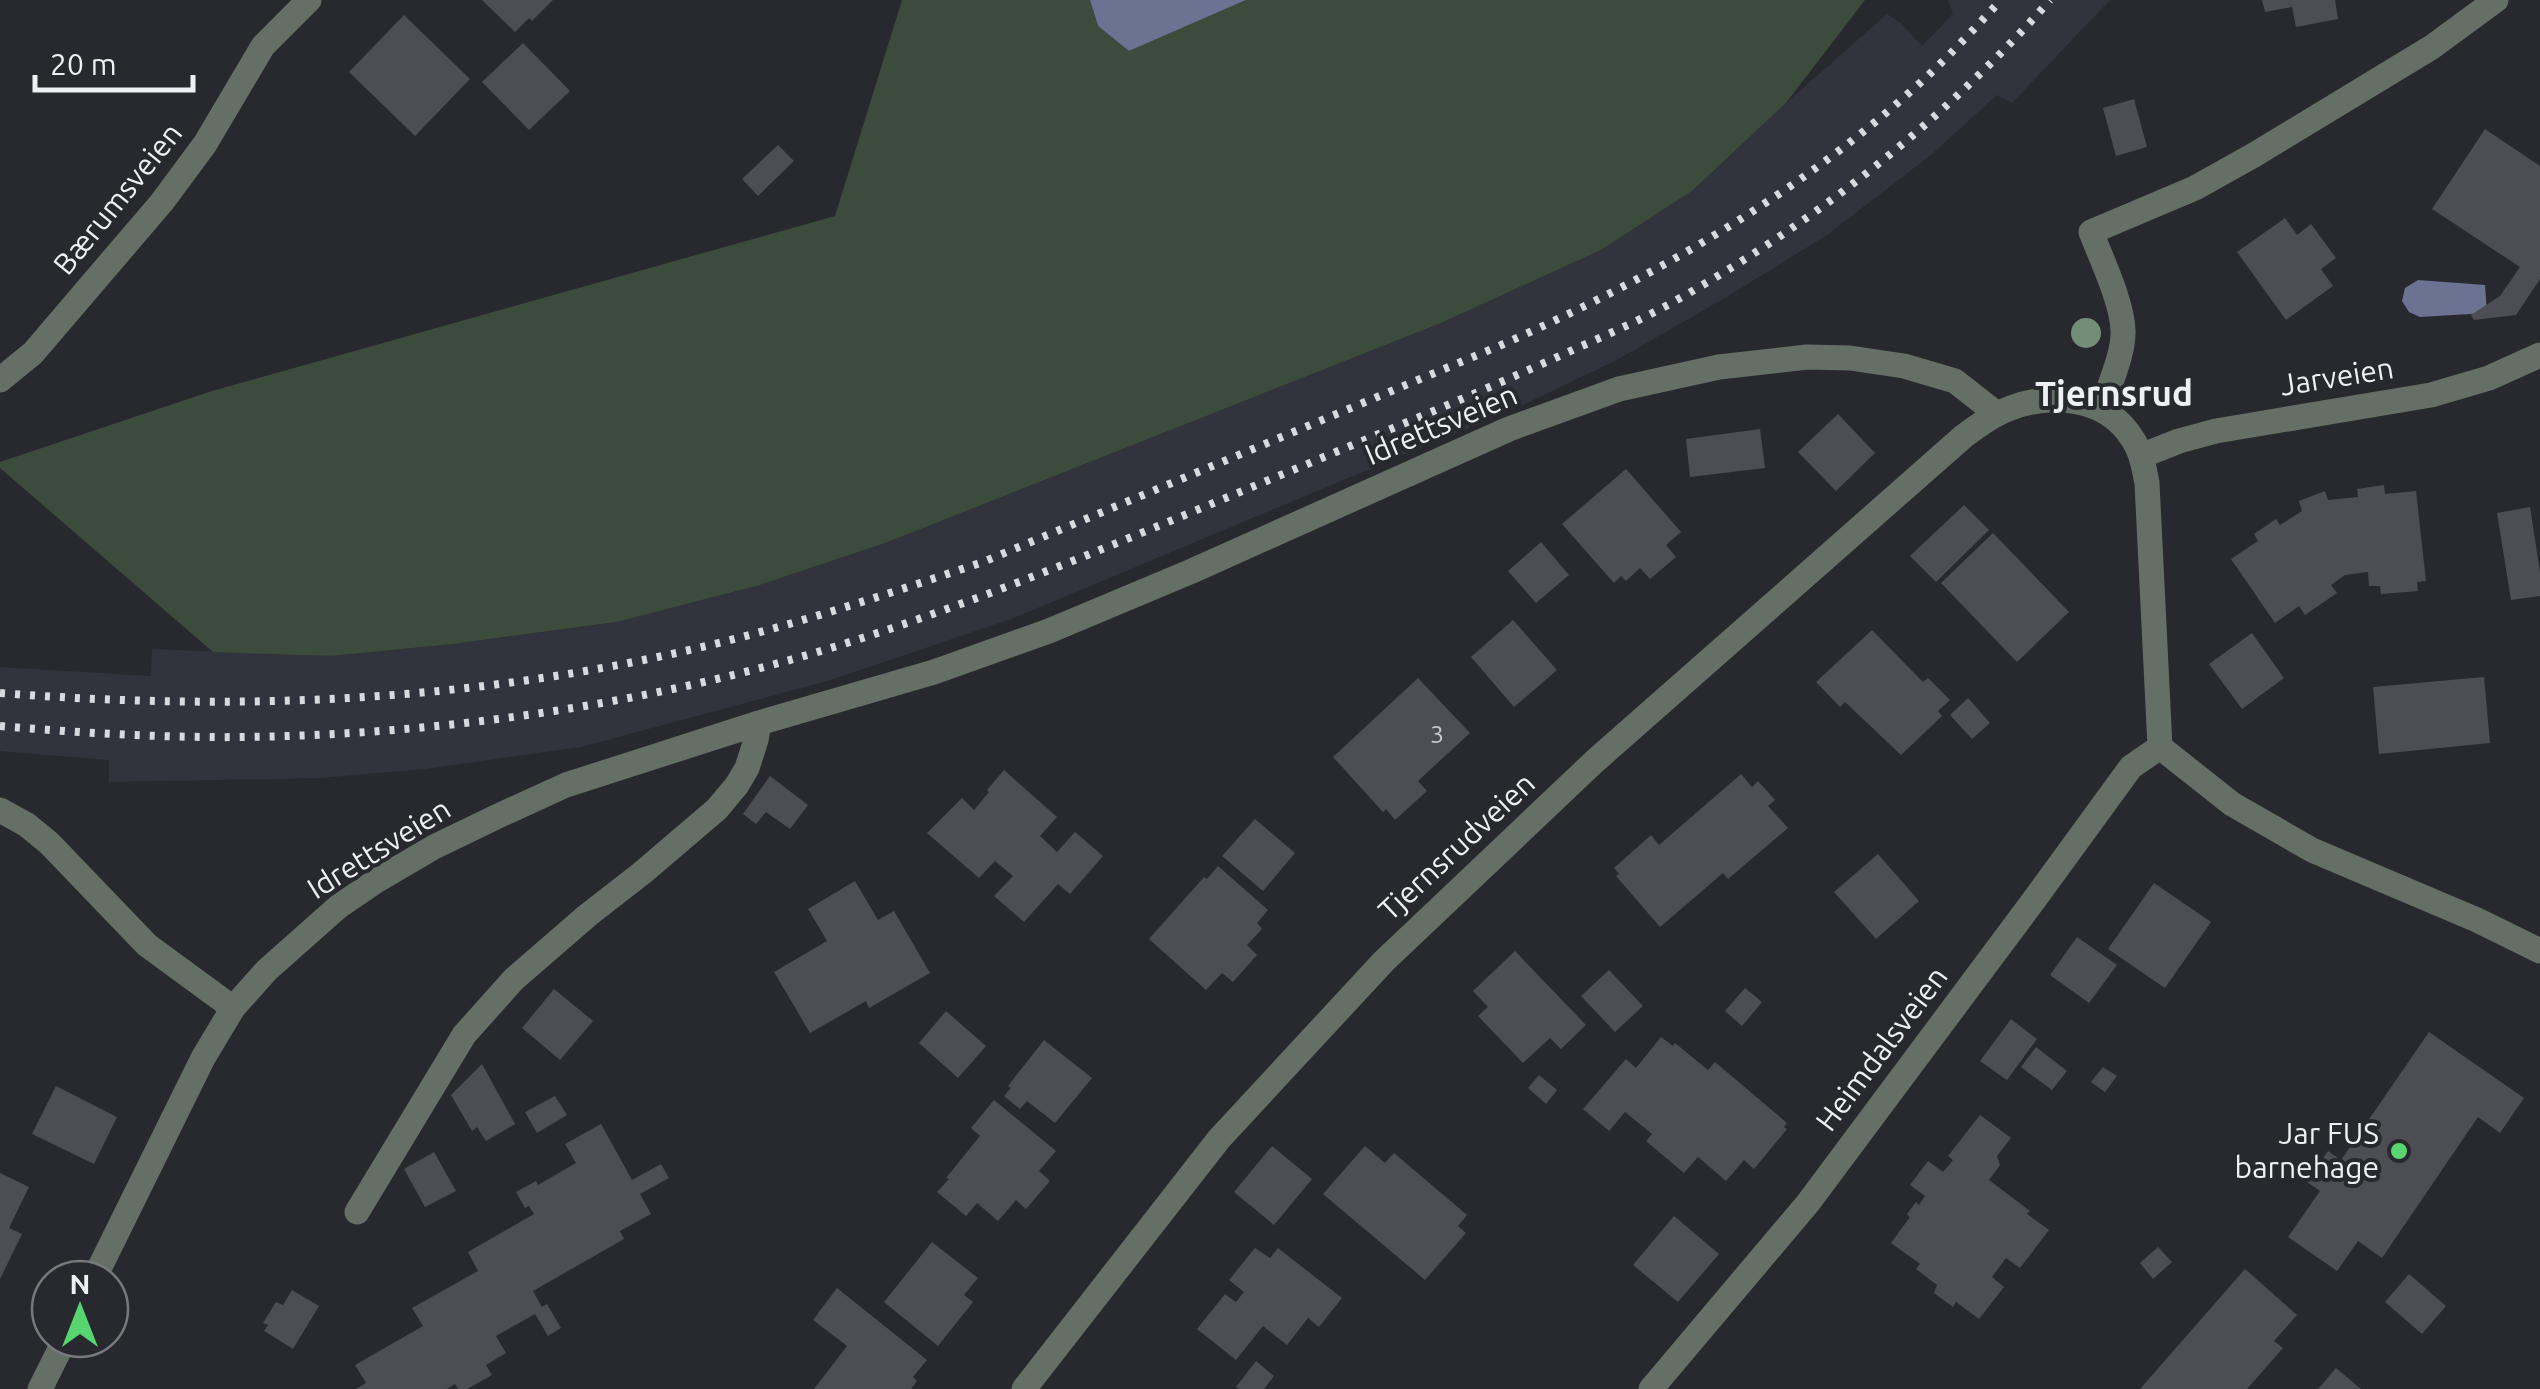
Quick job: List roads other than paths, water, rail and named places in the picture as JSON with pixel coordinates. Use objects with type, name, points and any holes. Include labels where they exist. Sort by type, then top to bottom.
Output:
[{"type":"street","name":"Bærumsveien","points":[[0,380],[34,353],[162,202],[205,144],[263,46],[309,0]]},
{"type":"street","points":[[2102,408],[2124,328],[2092,232],[2195,188],[2254,156],[2432,47],[2496,0]]},
{"type":"street","name":"Jarveien","points":[[2141,456],[2216,431],[2431,395],[2489,378],[2540,355]]},
{"type":"street","name":"Idrettsveien","points":[[104,1259],[203,1058],[233,1008],[267,970],[338,908],[376,881],[434,847],[566,785],[934,672],[1049,631],[1192,572],[1510,429],[1619,390],[1719,368],[1806,357],[1850,358],[1879,360],[1955,380],[1997,414]]},
{"type":"street","points":[[1997,414],[2041,401],[2080,402],[2102,408],[2133,439],[2147,482],[2160,746],[2232,804],[2312,850],[2540,951]]},
{"type":"street","name":"Tjernsrudveien","points":[[1024,1389],[1219,1139],[1384,961],[1595,762],[1964,436],[1997,414]]},
{"type":"street","points":[[357,1212],[464,1035],[514,979],[717,809],[747,768],[759,723]]},
{"type":"street","name":"Heimdalsveien","points":[[1651,1389],[1808,1203],[2131,767],[2160,746]]},
{"type":"street","points":[[0,810],[49,843],[146,945],[233,1008]]},
{"type":"street","points":[[40,1389],[54,1359]]},
{"type":"water","points":[[1090,0],[1246,0],[1129,51],[1098,26]]},
{"type":"water","points":[[2418,280],[2485,285],[2487,313],[2420,317],[2409,312],[2402,301],[2405,288]]},
{"type":"railway","points":[[0,693],[259,701],[429,692],[514,682],[723,642],[983,562],[1499,346],[1662,265],[1766,203],[1863,132],[1934,70],[2001,0]]},
{"type":"railway","points":[[0,726],[247,737],[395,730],[544,713],[763,667],[954,606],[1130,538],[1429,413],[1675,301],[1778,238],[1875,166],[1966,87],[2050,0]]},
{"type":"place","name":"Jar FUS barnehage","points":[[2399,1151]]},
{"type":"district","name":"Tjernsrud","points":[[2114,394]]}]
